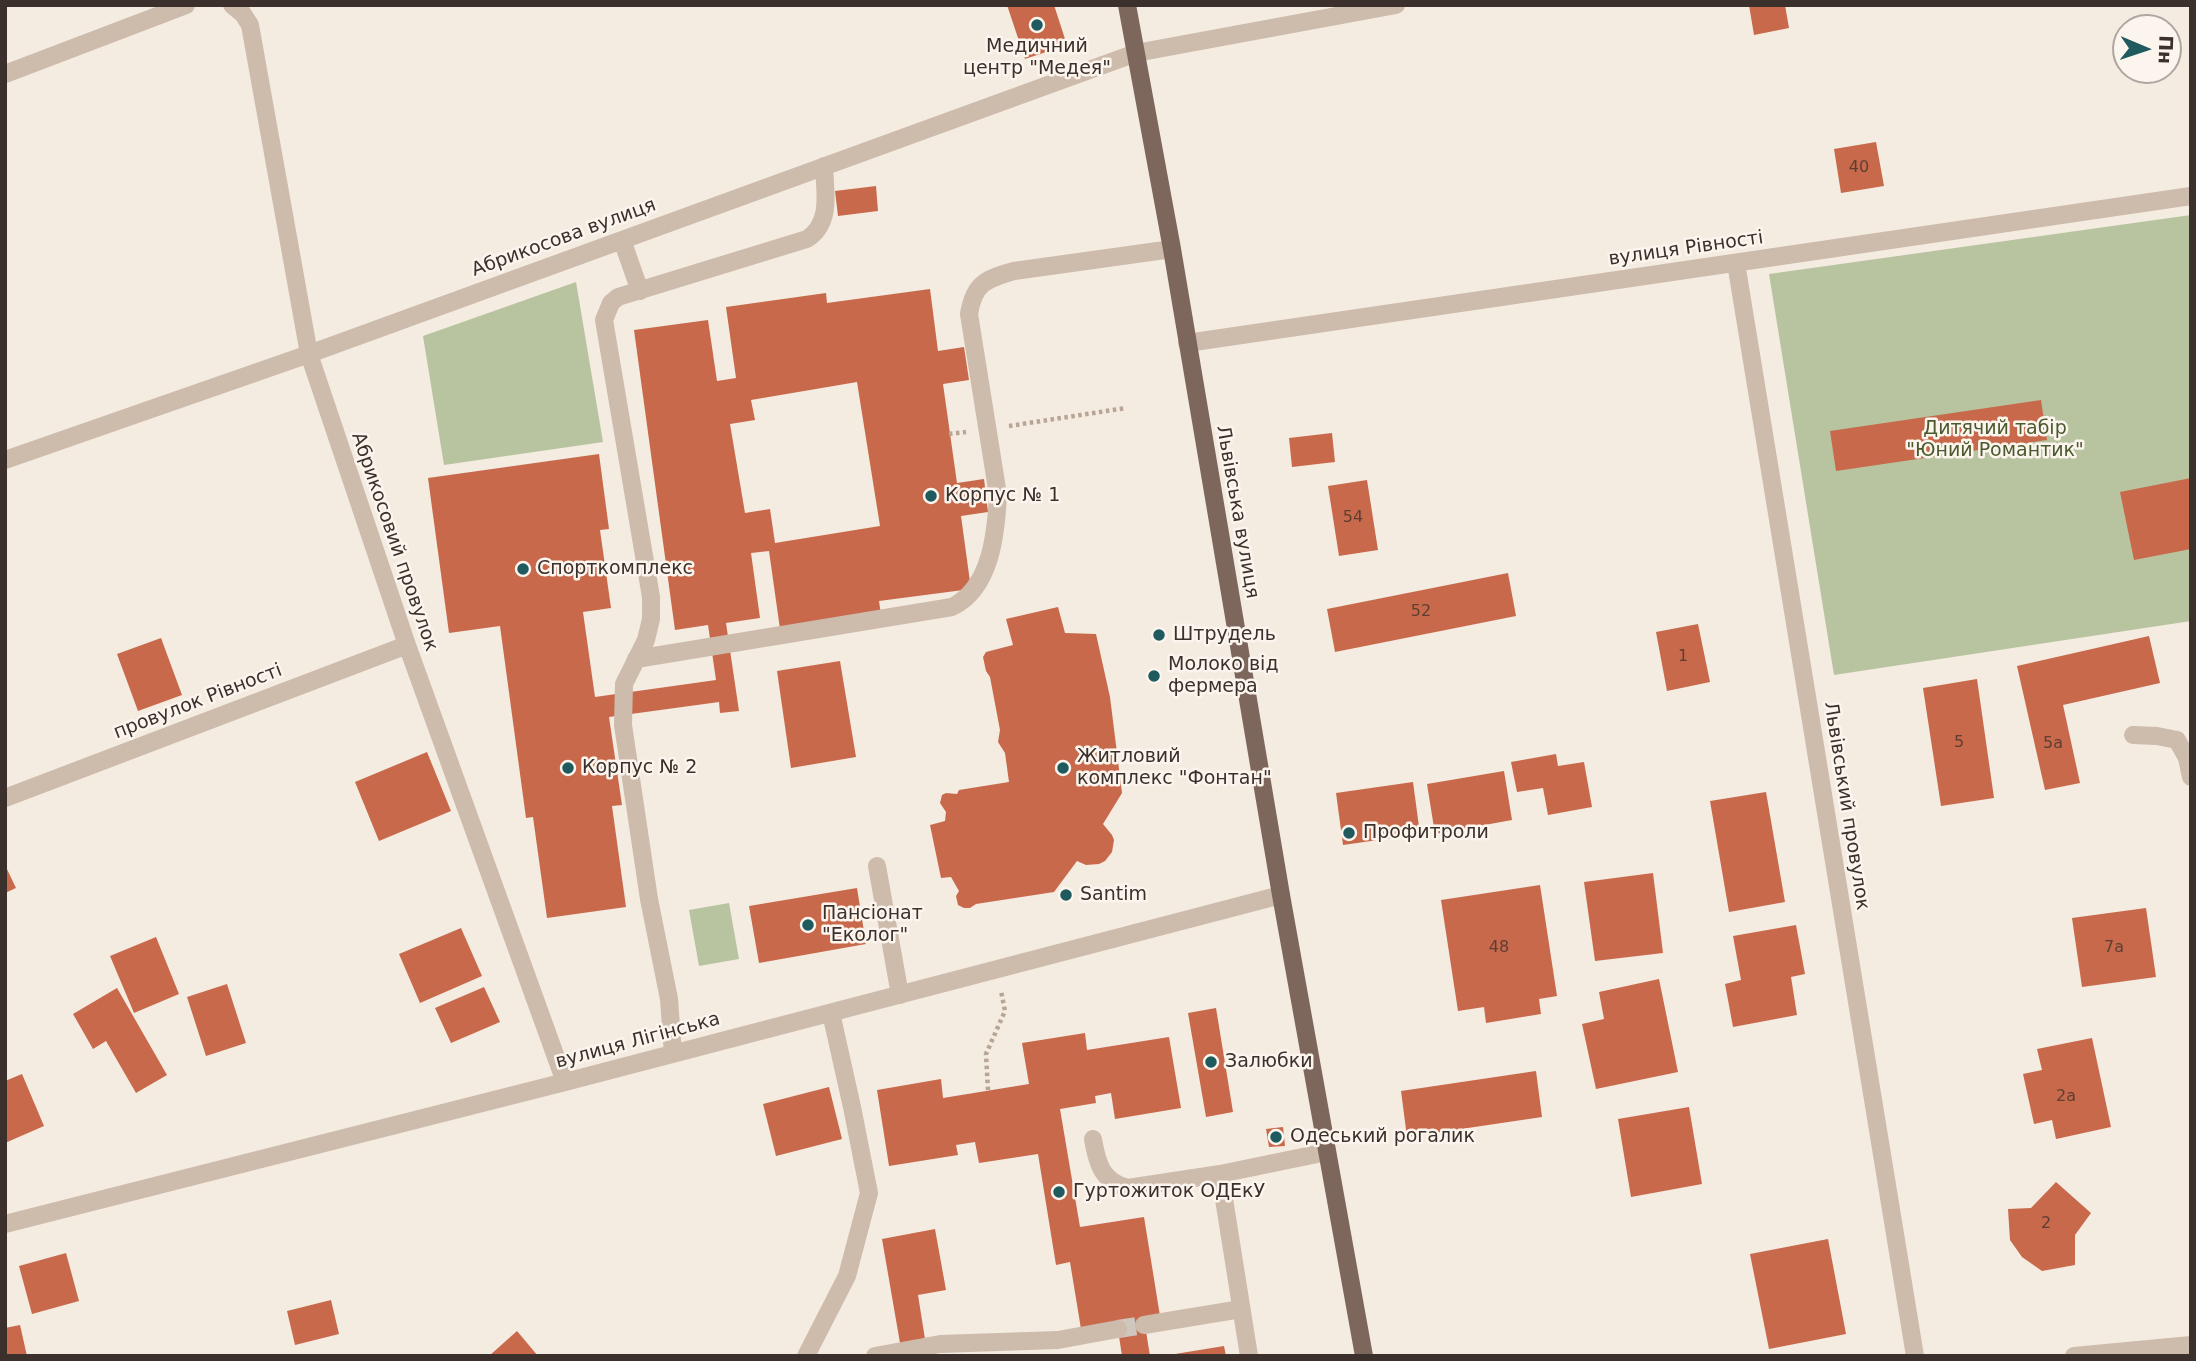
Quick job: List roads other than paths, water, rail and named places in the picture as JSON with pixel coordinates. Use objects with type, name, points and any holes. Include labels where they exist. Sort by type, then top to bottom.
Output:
[{"type":"main road","name":"Львівська вулиця","points":[[1127,5],[1172,249],[1281,895],[1364,1356]]},
{"type":"street","points":[[5,74],[186,5]]},
{"type":"street","name":"Абрикосовий провулок","points":[[232,5],[243,14],[250,25],[309,354],[407,645],[565,1082]]},
{"type":"street","name":"Абрикосова вулиця","points":[[5,460],[309,354],[1136,53],[1396,5]]},
{"type":"street","points":[[673,1054],[669,999],[649,899],[622,725],[624,684],[646,640],[651,619],[650,597],[604,320],[606,310],[618,297],[807,239],[821,226],[824,218],[824,166]]},
{"type":"street","name":"вулиця Рівності","points":[[1187,343],[2191,196]]},
{"type":"street","points":[[622,240],[640,291]]},
{"type":"street","points":[[636,659],[952,607],[963,601],[983,575],[996,525],[998,495],[969,314],[971,299],[978,286],[993,277],[1014,271],[1172,249]]},
{"type":"street","name":"Львівський провулок","points":[[1736,263],[1915,1356]]},
{"type":"street","name":"провулок Рівності","points":[[5,798],[407,645]]},
{"type":"street","points":[[2133,735],[2177,740],[2187,758],[2191,777]]},
{"type":"street","points":[[877,866],[900,995]]},
{"type":"street","name":"вулиця Лігінська","points":[[5,1224],[565,1082],[1281,895]]},
{"type":"street","points":[[806,1356],[847,1276],[869,1193],[831,1013]]},
{"type":"street","points":[[1093,1139],[1102,1171],[1115,1185],[1128,1188],[1220,1174],[1327,1153]]},
{"type":"street","points":[[1220,1174],[1249,1356]]},
{"type":"street","points":[[1144,1325],[1241,1309]]},
{"type":"street","points":[[875,1356],[940,1344],[1058,1339],[1118,1329]]},
{"type":"street","points":[[2074,1356],[2191,1345]]},
{"type":"tunnel","points":[[1118,1329],[1144,1325]]},
{"type":"place","name":"Медичний центр \"Медея\"","points":[[1037,25]]},
{"type":"place","name":"Корпус № 1","points":[[931,496]]},
{"type":"place","name":"Спорткомплекс","points":[[523,569]]},
{"type":"place","name":"Штрудель","points":[[1159,635]]},
{"type":"place","name":"Молоко від фермера","points":[[1154,676]]},
{"type":"place","name":"Корпус № 2","points":[[568,768]]},
{"type":"place","name":"Житловий комплекс \"Фонтан\"","points":[[1063,768]]},
{"type":"place","name":"Профитроли","points":[[1349,833]]},
{"type":"place","name":"Santim","points":[[1066,895]]},
{"type":"place","name":"Пансіонат \"Еколог\"","points":[[808,925]]},
{"type":"place","name":"Залюбки","points":[[1211,1062]]},
{"type":"place","name":"Одеський рогалик","points":[[1276,1137]]},
{"type":"place","name":"Гуртожиток ОДЕкУ","points":[[1059,1192]]},
{"type":"park label","name":"Дитячий табір \"Юний Романтик\"","points":[[1995,440]]}]
